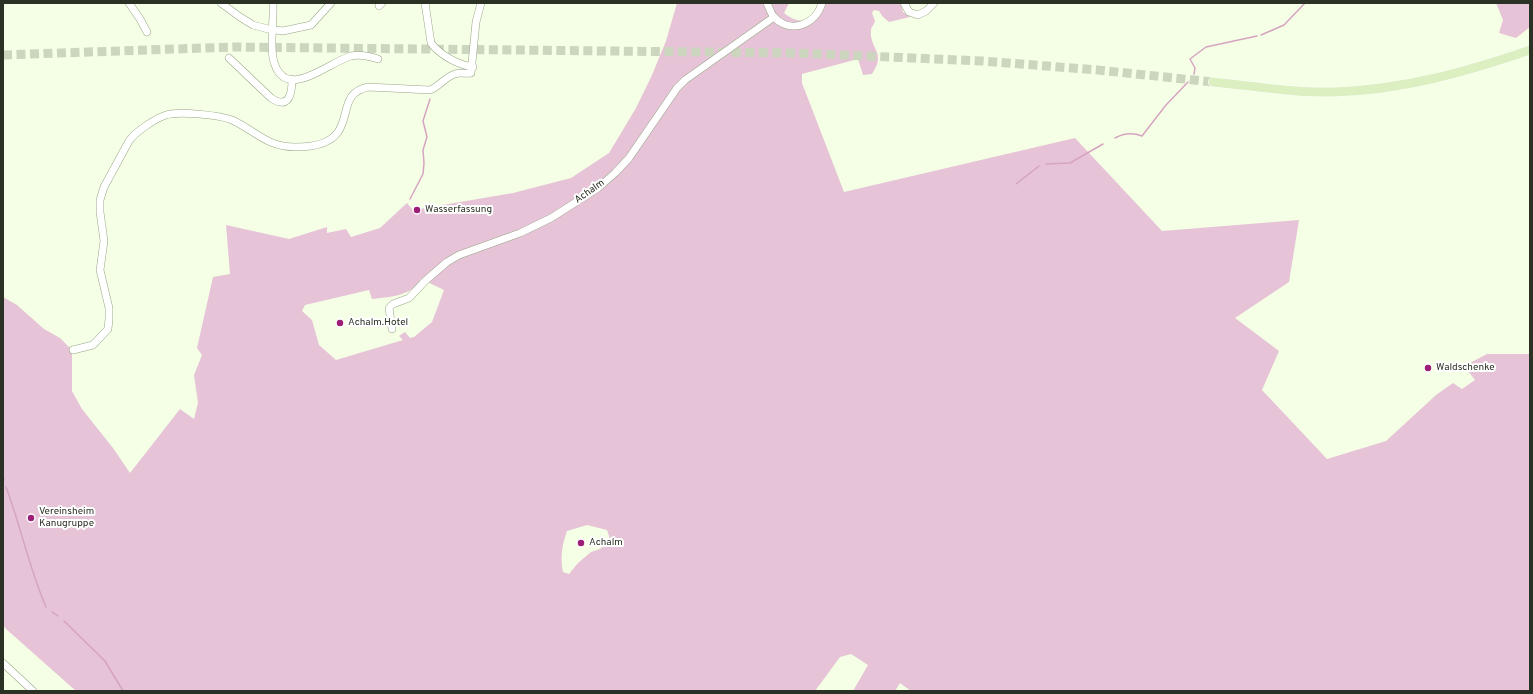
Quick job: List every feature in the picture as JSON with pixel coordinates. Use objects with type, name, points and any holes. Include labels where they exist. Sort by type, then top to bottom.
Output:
[{"type":"main road","points":[[1213,82],[1305,91],[1364,90],[1419,83],[1461,72],[1530,50]]},
{"type":"street","points":[[129,3],[147,32]]},
{"type":"street","points":[[221,3],[249,23],[273,30],[290,30],[311,24],[331,3]]},
{"type":"street","points":[[273,3],[272,53],[275,64],[280,74],[284,77],[292,79],[312,76],[353,55],[366,55],[378,59]]},
{"type":"street","points":[[425,3],[432,43],[435,49],[455,61],[473,67]]},
{"type":"street","points":[[73,350],[92,345],[108,329],[110,319],[109,308],[100,270],[104,241],[100,200],[104,187],[128,140],[161,116],[182,113],[218,116],[228,119],[262,139],[278,145],[296,147],[321,144],[337,133],[350,98],[360,89],[368,87],[430,90],[438,87],[445,80],[456,73],[471,72],[473,67],[476,22],[481,3]]},
{"type":"street","points":[[767,3],[774,17],[788,25],[796,26],[809,22],[815,16],[822,3]]},
{"type":"street","points":[[904,3],[909,12],[918,15],[926,11],[934,3]]},
{"type":"street","points":[[130,19],[137,14]]},
{"type":"street","name":"Achalm","points":[[392,330],[389,308],[393,304],[409,298],[425,281],[447,262],[459,255],[520,233],[551,218],[598,188],[629,158],[669,97],[685,80],[765,25],[774,17]]},
{"type":"street","points":[[229,58],[271,98],[278,102],[284,102],[289,98],[292,91],[292,79]]},
{"type":"street","points":[[3,663],[33,691]]},
{"type":"shaded area","points":[[677,3],[789,3],[784,13],[796,20],[807,21],[817,19],[826,3],[901,3],[903,12],[910,17],[889,22],[879,11],[874,10],[872,13],[875,21],[871,29],[871,36],[878,55],[878,61],[872,74],[863,75],[858,59],[802,74],[802,83],[844,192],[1075,138],[1162,231],[1299,220],[1289,282],[1235,318],[1279,351],[1262,390],[1327,459],[1386,441],[1436,395],[1453,383],[1462,389],[1475,380],[1464,366],[1487,354],[1530,354],[1530,691],[911,691],[900,683],[895,691],[853,691],[868,665],[851,654],[840,657],[815,691],[76,691],[6,629],[3,625],[3,297],[17,305],[44,329],[60,338],[72,350],[72,391],[82,409],[113,448],[130,473],[180,409],[194,419],[198,403],[194,375],[202,355],[197,348],[213,277],[230,274],[226,225],[289,239],[327,227],[327,233],[346,229],[351,237],[380,228],[407,203],[413,210],[513,193],[571,178],[609,153],[636,108],[666,41]],"holes":[[[421,279],[444,290],[432,322],[414,337],[410,338],[405,332],[399,336],[403,340],[336,360],[319,345],[312,320],[302,311],[305,305],[369,290],[372,299],[400,295],[412,289]],[[587,525],[607,530],[610,539],[600,549],[591,552],[578,563],[569,574],[563,572],[562,551],[567,531]]]},
{"type":"shaded area","points":[[1496,3],[1530,3],[1530,27],[1516,38],[1499,33],[1503,20]]},
{"type":"waterway","points":[[1261,35],[1284,25],[1305,3]]},
{"type":"waterway","points":[[1194,74],[1195,68],[1190,59],[1206,47],[1257,36]]},
{"type":"waterway","points":[[1115,138],[1128,134],[1142,136],[1166,105],[1188,82]]},
{"type":"waterway","points":[[410,199],[423,174],[423,150],[427,137],[423,121],[430,99]]},
{"type":"waterway","points":[[1046,164],[1070,163],[1103,144]]},
{"type":"waterway","points":[[1016,184],[1039,166]]},
{"type":"waterway","points":[[6,487],[46,607]]},
{"type":"waterway","points":[[52,612],[58,616]]},
{"type":"waterway","points":[[64,621],[105,661],[123,691]]},
{"type":"tunnel","points":[[3,55],[233,47],[796,53],[982,61],[1098,70],[1213,82]]},
{"type":"place","name":"Wasserfassung","points":[[417,210]]},
{"type":"place","name":"Achalm.Hotel","points":[[340,323]]},
{"type":"place","name":"Waldschenke","points":[[1428,368]]},
{"type":"place","name":"Vereinsheim Kanugruppe","points":[[31,518]]},
{"type":"place","name":"Achalm","points":[[581,543]]}]
